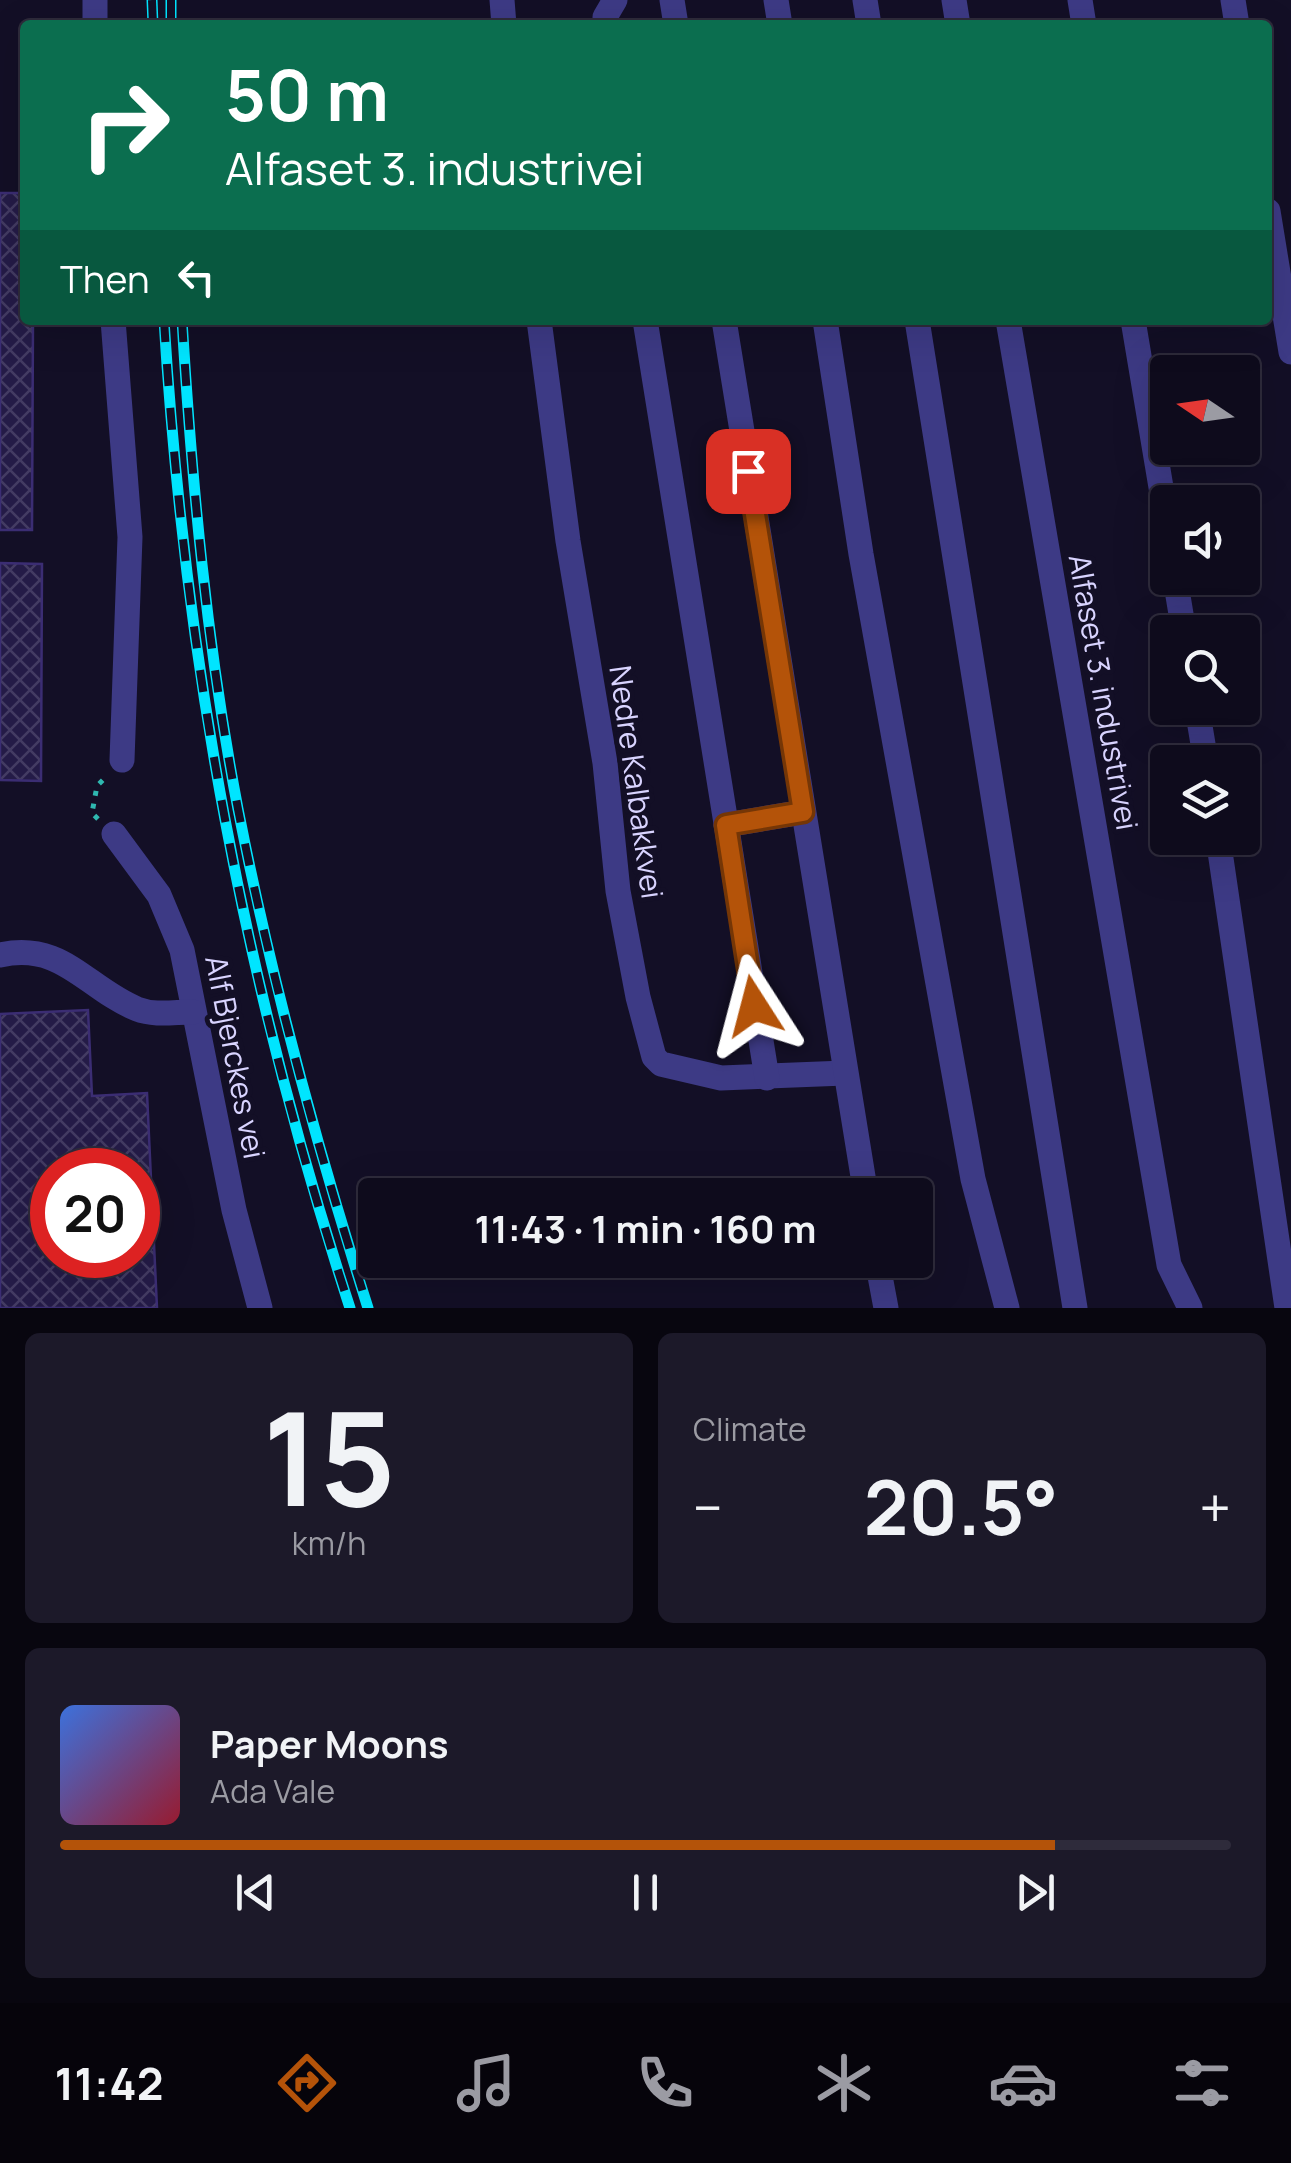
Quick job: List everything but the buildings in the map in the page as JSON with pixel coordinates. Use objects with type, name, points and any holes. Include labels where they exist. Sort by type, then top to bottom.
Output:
[{"type":"lane","points":[[1272,235],[1291,352]]},
{"type":"lane","points":[[112,325],[130,537],[122,760]]},
{"type":"lane","name":"Nedre Kalbakkvei","points":[[540,325],[568,541],[605,763],[618,892],[638,998],[654,1056],[661,1064],[721,1078],[845,1073]]},
{"type":"lane","points":[[646,325],[767,1078]]},
{"type":"lane","points":[[725,325],[863,1178]]},
{"type":"lane","points":[[826,325],[861,554],[973,1179],[1008,1308]]},
{"type":"lane","points":[[918,325],[1075,1308]]},
{"type":"lane","name":"Alfaset 3. industrivei","points":[[1009,325],[1169,1265],[1190,1308]]},
{"type":"lane","points":[[1134,325],[1161,485]]},
{"type":"lane","points":[[726,825],[803,812]]},
{"type":"lane","name":"Alf Bjerckes vei","points":[[114,834],[159,896],[182,950],[234,1210],[260,1308]]},
{"type":"lane","points":[[1220,855],[1287,1308]]},
{"type":"lane","points":[[0,955],[38,952],[60,960],[136,1009],[152,1013],[193,1012]]},
{"type":"lane","points":[[880,1278],[886,1308]]},
{"type":"path","points":[[114,834],[92,813],[97,786],[122,760]]},
{"type":"railway","points":[[152,0],[153,20]]},
{"type":"railway","points":[[171,0],[171,20]]},
{"type":"railway","points":[[164,325],[187,573],[225,820],[279,1064],[350,1308]]},
{"type":"railway","points":[[182,325],[202,566],[238,809],[296,1060],[368,1308]]},
{"type":"route","points":[[748,471],[803,812],[726,825],[754,1006]]}]
